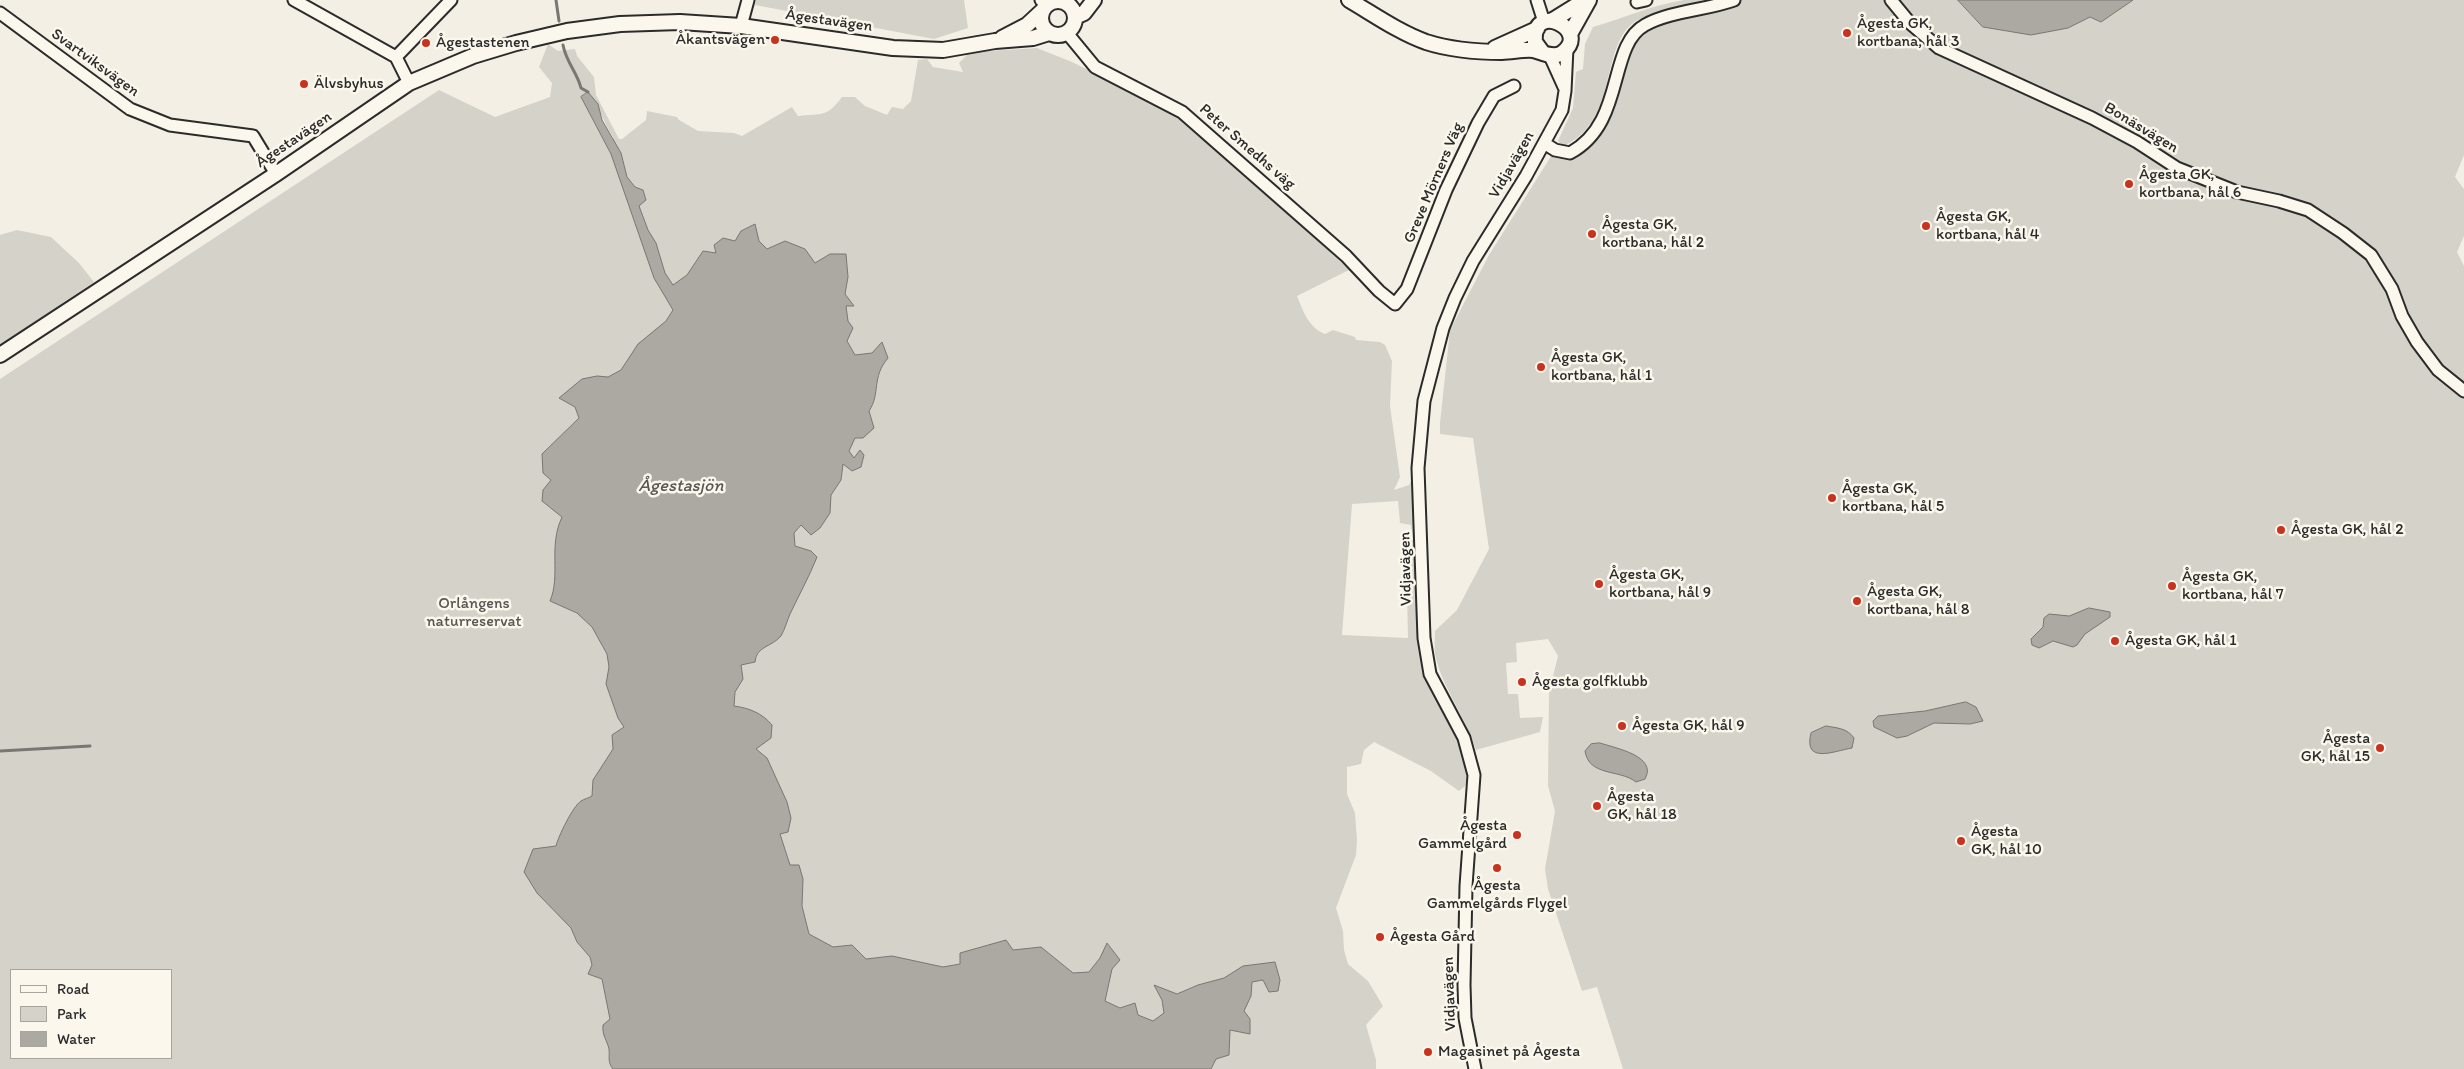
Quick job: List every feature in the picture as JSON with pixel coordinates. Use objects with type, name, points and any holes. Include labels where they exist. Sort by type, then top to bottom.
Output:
[{"type":"main road","points":[[1067,4],[1075,17],[1073,26],[1067,33],[1060,35],[1049,33],[1040,21],[1044,5],[1057,1],[1067,4],[1084,0]]},
{"type":"main road","points":[[1075,17],[1084,13],[1094,0]]},
{"type":"main road","points":[[1349,0],[1426,42],[1483,52],[1530,50],[1546,54],[1559,54],[1568,41],[1589,0]]},
{"type":"main road","points":[[1483,52],[1510,43],[1585,0]]},
{"type":"main road","name":"Ågestavägen","points":[[995,41],[1027,25],[1044,5]]},
{"type":"main road","name":"Ågestavägen","points":[[0,355],[276,174],[409,83],[481,53],[516,42],[620,24],[680,22],[741,26],[893,48],[943,50],[995,41],[1033,38],[1049,33]]},
{"type":"main road","points":[[1544,24],[1561,22],[1568,41]]},
{"type":"main road","points":[[1544,24],[1535,42],[1546,54]]},
{"type":"street","points":[[294,0],[396,57],[409,83]]},
{"type":"street","points":[[396,57],[451,0]]},
{"type":"street","points":[[741,26],[748,0]]},
{"type":"street","points":[[1536,0],[1544,24]]},
{"type":"street","points":[[1544,143],[1555,150],[1570,153],[1582,147],[1594,134],[1612,99],[1623,56],[1631,36],[1645,25],[1734,0]]},
{"type":"street","name":"Bonäsvägen","points":[[1891,0],[1910,23],[1940,48],[2092,118],[2137,142],[2177,168],[2237,192],[2308,210],[2343,233],[2371,255],[2392,289],[2402,316],[2417,342],[2438,370],[2464,391]]},
{"type":"street","name":"Svartviksvägen","points":[[0,13],[130,109],[170,125],[253,136],[276,174]]},
{"type":"street","name":"Peter Smedhs väg","points":[[1067,33],[1095,68],[1182,112],[1346,256],[1395,304]]},
{"type":"street","name":"Vidjavägen","points":[[1475,1069],[1465,1018],[1464,985],[1466,886],[1474,775],[1464,738],[1430,674],[1422,604],[1418,468],[1424,401],[1443,328],[1473,261],[1562,110],[1568,41]]},
{"type":"street","points":[[1546,54],[1565,91]]},
{"type":"street","name":"Greve Mörners Väg","points":[[1395,304],[1407,289],[1446,190],[1478,123],[1494,96],[1514,86]]},
{"type":"green space","points":[[756,0],[964,0],[968,28],[934,39],[755,5]]},
{"type":"green space","points":[[1684,0],[1705,0],[1644,17],[1636,21],[1625,32],[1617,46],[1602,101],[1594,118],[1582,134],[1564,146],[1558,141],[1573,108],[1576,72],[1583,69],[1585,44],[1593,27],[1650,8]]},
{"type":"green space","points":[[1734,0],[2464,0],[2464,155],[2455,177],[2464,189],[2464,236],[2457,252],[2464,266],[2464,1069],[1623,1069],[1597,987],[1582,991],[1548,889],[1545,869],[1555,811],[1548,786],[1549,693],[1558,656],[1548,639],[1516,643],[1517,662],[1506,663],[1508,694],[1518,694],[1520,718],[1543,717],[1540,732],[1476,750],[1438,667],[1435,651],[1435,631],[1457,610],[1489,549],[1473,438],[1440,434],[1440,423],[1450,330],[1489,255],[1555,150],[1570,153],[1594,134],[1623,56],[1645,25]]},
{"type":"green space","name":"Orlångens naturreservat","points":[[548,44],[558,51],[575,49],[577,56],[594,77],[596,95],[619,139],[622,139],[646,120],[647,111],[677,117],[698,131],[734,133],[742,136],[792,107],[798,116],[819,114],[828,111],[842,97],[855,97],[865,106],[887,115],[892,107],[903,109],[911,101],[918,60],[927,59],[933,67],[963,72],[959,63],[970,52],[1037,48],[1072,62],[1187,119],[1349,270],[1297,296],[1307,318],[1319,331],[1325,334],[1333,330],[1355,337],[1356,340],[1380,342],[1385,345],[1392,361],[1390,406],[1400,477],[1394,490],[1409,485],[1418,468],[1430,674],[1471,762],[1465,786],[1459,791],[1431,771],[1374,742],[1364,750],[1361,764],[1347,767],[1347,794],[1355,813],[1356,855],[1336,908],[1343,931],[1344,950],[1348,964],[1368,981],[1383,1006],[1366,1025],[1376,1060],[1376,1069],[0,1069],[0,379],[439,90],[495,117],[550,97],[552,83],[539,67]],"holes":[[[588,92],[613,137],[610,152],[581,97]],[[1398,501],[1400,523],[1411,525],[1413,540],[1406,543],[1408,638],[1342,635],[1352,504]]]},
{"type":"green space","points":[[17,230],[51,237],[79,263],[94,282],[0,345],[0,235]]},
{"type":"water","points":[[1958,0],[2133,0],[2101,22],[2090,17],[2068,28],[2031,35],[1983,27]]},
{"type":"water","name":"Ågestasjön","points":[[588,92],[598,104],[602,120],[621,153],[627,177],[635,187],[643,190],[646,200],[639,206],[648,230],[656,243],[665,273],[673,285],[687,275],[703,251],[716,253],[714,245],[723,238],[735,241],[741,231],[755,224],[759,241],[767,249],[785,241],[805,249],[815,263],[830,254],[846,254],[848,277],[845,294],[854,306],[846,306],[848,321],[853,328],[847,341],[855,355],[872,353],[882,342],[888,358],[880,372],[875,398],[869,411],[874,428],[863,438],[855,438],[849,451],[854,458],[860,450],[864,455],[861,467],[852,471],[843,464],[841,480],[831,495],[830,513],[820,528],[811,535],[801,525],[794,533],[795,546],[811,551],[817,557],[781,636],[758,653],[755,662],[741,665],[743,679],[735,692],[734,706],[755,712],[772,725],[771,738],[756,749],[767,758],[787,802],[791,818],[788,832],[780,834],[790,865],[799,865],[803,879],[802,906],[809,934],[833,947],[852,945],[866,959],[892,956],[943,967],[960,964],[960,953],[1006,940],[1013,950],[1041,947],[1073,973],[1089,972],[1100,958],[1107,943],[1120,960],[1112,969],[1105,1001],[1120,1008],[1135,1003],[1138,1015],[1153,1021],[1164,1013],[1162,1000],[1154,985],[1177,994],[1198,985],[1224,978],[1243,966],[1275,962],[1280,980],[1278,991],[1269,992],[1263,980],[1252,982],[1251,996],[1244,1011],[1250,1019],[1250,1034],[1230,1030],[1229,1055],[1216,1059],[1211,1069],[613,1069],[611,1066],[609,1062],[609,1049],[603,1032],[603,1025],[610,1019],[602,979],[588,974],[592,965],[590,957],[577,942],[571,928],[537,893],[524,872],[533,849],[556,846],[574,809],[581,801],[592,796],[593,780],[613,749],[612,735],[624,727],[618,718],[606,684],[609,667],[607,654],[592,627],[577,613],[550,601],[555,581],[556,539],[562,517],[542,501],[543,490],[551,480],[543,473],[542,454],[579,418],[575,407],[559,398],[582,379],[597,376],[608,377],[621,370],[638,344],[666,321],[673,310],[654,278],[611,154],[581,97]]},
{"type":"water","points":[[2089,608],[2110,612],[2110,617],[2085,634],[2077,645],[2073,647],[2053,641],[2039,648],[2032,645],[2031,639],[2043,627],[2044,618],[2049,614],[2069,616]]},
{"type":"water","points":[[1966,702],[1976,707],[1983,721],[1970,724],[1934,723],[1907,736],[1897,738],[1874,727],[1873,721],[1878,716],[1925,711]]},
{"type":"water","points":[[1826,726],[1848,732],[1854,738],[1852,748],[1822,754],[1816,753],[1810,743],[1811,733]]},
{"type":"water","points":[[1600,743],[1633,754],[1640,759],[1646,764],[1645,779],[1636,782],[1592,765],[1585,751],[1591,744]]},
{"type":"waterway","points":[[556,0],[559,21]]},
{"type":"waterway","points":[[563,45],[581,88],[588,92]]},
{"type":"waterway","points":[[0,751],[90,746]]},
{"type":"place","name":"Ågesta GK, kortbana, hål 3","points":[[1847,33]]},
{"type":"place","name":"Åkantsvägen","points":[[775,40]]},
{"type":"place","name":"Ågestastenen","points":[[426,43]]},
{"type":"place","name":"Älvsbyhus","points":[[304,84]]},
{"type":"place","name":"Ågesta GK, kortbana, hål 6","points":[[2129,184]]},
{"type":"place","name":"Ågesta GK, kortbana, hål 4","points":[[1926,226]]},
{"type":"place","name":"Ågesta GK, kortbana, hål 2","points":[[1592,234]]},
{"type":"place","name":"Ågesta GK, kortbana, hål 1","points":[[1541,367]]},
{"type":"place","name":"Ågesta GK, kortbana, hål 5","points":[[1832,498]]},
{"type":"place","name":"Ågesta GK, hål 2","points":[[2281,530]]},
{"type":"place","name":"Ågesta GK, kortbana, hål 9","points":[[1599,584]]},
{"type":"place","name":"Ågesta GK, kortbana, hål 7","points":[[2172,586]]},
{"type":"place","name":"Ågesta GK, kortbana, hål 8","points":[[1857,601]]},
{"type":"place","name":"Ågesta GK, hål 1","points":[[2115,641]]},
{"type":"place","name":"Ågesta golfklubb","points":[[1522,682]]},
{"type":"place","name":"Ågesta GK, hål 9","points":[[1622,726]]},
{"type":"place","name":"Ågesta GK, hål 15","points":[[2380,748]]},
{"type":"place","name":"Ågesta GK, hål 18","points":[[1597,806]]},
{"type":"place","name":"Ågesta Gammelgård","points":[[1517,835]]},
{"type":"place","name":"Ågesta GK, hål 10","points":[[1961,841]]},
{"type":"place","name":"Ågesta Gammelgårds Flygel","points":[[1497,868]]},
{"type":"place","name":"Ågesta Gård","points":[[1380,937]]},
{"type":"place","name":"Magasinet på Ågesta","points":[[1428,1052]]}]
